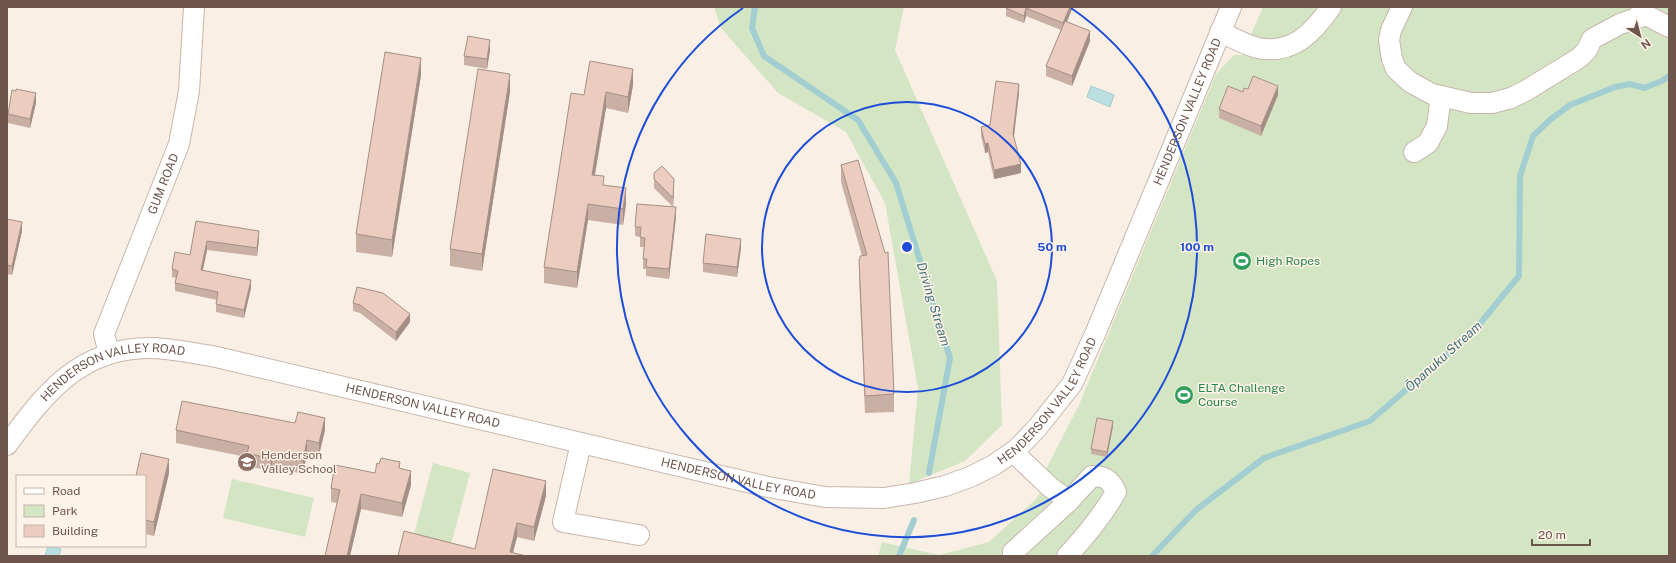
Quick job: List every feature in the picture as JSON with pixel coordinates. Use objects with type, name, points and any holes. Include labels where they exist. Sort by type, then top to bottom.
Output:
[{"type":"street","name":"GUM ROAD","points":[[109,353],[104,334],[179,144],[189,92],[194,7]]},
{"type":"street","name":"HENDERSON VALLEY ROAD","points":[[7,445],[32,410],[49,391],[67,375],[87,362],[109,353],[129,349],[172,349],[212,356],[768,487],[825,497],[884,498],[945,486],[970,477],[994,465],[1012,452],[1037,428],[1072,384],[1098,326],[1231,7]]},
{"type":"street","points":[[1220,32],[1256,48],[1275,50],[1306,37],[1320,24],[1331,7]]},
{"type":"street","points":[[1402,7],[1389,40],[1392,59],[1396,69],[1403,77],[1420,89],[1471,103],[1492,103],[1511,98],[1527,90],[1575,61],[1585,53],[1592,39],[1620,24],[1641,18],[1643,11],[1669,26]]},
{"type":"street","points":[[1414,152],[1428,143],[1437,126],[1441,96]]},
{"type":"street","points":[[581,444],[563,522],[639,535]]},
{"type":"street","points":[[1012,452],[1050,487],[1069,501]]},
{"type":"street","points":[[1009,555],[1069,501],[1092,476],[1101,476],[1108,479],[1116,492],[1089,532],[1067,556]]},
{"type":"green space","points":[[714,7],[904,7],[895,50],[997,281],[1002,425],[965,461],[909,484],[918,389],[885,203],[846,132],[778,93],[721,28]]},
{"type":"green space","points":[[1263,7],[1669,7],[1669,556],[878,556],[882,542],[939,555],[989,542],[1036,499],[1051,477],[1044,473],[1079,405],[1216,74],[1234,55],[1242,55]]},
{"type":"green space","points":[[433,463],[470,473],[448,556],[411,546]]},
{"type":"green space","points":[[232,479],[314,498],[305,537],[223,518]]},
{"type":"water","points":[[1091,86],[1114,95],[1110,107],[1087,97]]},
{"type":"water","points":[[48,547],[61,549],[59,556],[45,556]]},
{"type":"building","points":[[1006,7],[1070,7],[1063,23],[1026,8],[1024,16]]},
{"type":"building","points":[[1065,21],[1090,31],[1072,76],[1046,66]]},
{"type":"building","points":[[468,36],[490,40],[487,59],[464,56]]},
{"type":"building","points":[[385,52],[421,58],[392,240],[356,234]]},
{"type":"building","points":[[590,61],[633,69],[628,97],[606,92],[592,175],[604,176],[603,185],[626,188],[623,209],[588,204],[577,272],[544,267],[571,93],[584,95]]},
{"type":"building","points":[[478,69],[510,74],[482,254],[450,249]]},
{"type":"building","points":[[1253,76],[1278,86],[1261,126],[1219,109],[1228,86],[1243,92],[1244,88],[1248,89]]},
{"type":"building","points":[[996,81],[1019,84],[1013,134],[1021,164],[994,170],[988,143],[985,144],[981,127],[990,125]]},
{"type":"building","points":[[16,89],[36,93],[30,119],[8,114],[12,90],[16,91]]},
{"type":"building","points":[[858,160],[885,253],[888,252],[894,394],[865,396],[859,259],[860,256],[867,255],[841,165]]},
{"type":"building","points":[[662,166],[674,179],[673,198],[654,179],[654,173]]},
{"type":"building","points":[[637,204],[676,207],[669,269],[646,267],[647,259],[643,259],[645,238],[640,237],[641,227],[635,227]]},
{"type":"building","points":[[7,219],[22,222],[12,266],[7,265]]},
{"type":"building","points":[[196,221],[259,231],[257,248],[207,241],[201,270],[251,280],[244,310],[216,304],[218,292],[175,283],[178,271],[172,269],[175,252],[190,255]]},
{"type":"building","points":[[706,234],[741,239],[737,267],[703,263]]},
{"type":"building","points":[[357,287],[383,293],[410,314],[396,332],[360,305],[353,303]]},
{"type":"building","points":[[182,401],[295,423],[298,412],[325,418],[319,443],[307,440],[303,461],[272,455],[271,459],[247,453],[249,446],[176,430]]},
{"type":"building","points":[[1097,418],[1113,421],[1107,452],[1091,449]]},
{"type":"building","points":[[141,453],[169,459],[154,522],[146,520],[146,475],[136,475]]},
{"type":"building","points":[[381,458],[400,462],[399,468],[411,471],[402,503],[361,494],[347,556],[325,556],[340,490],[331,488],[335,465],[375,473],[377,463],[379,464]]},
{"type":"building","points":[[493,469],[546,481],[534,527],[517,523],[510,552],[526,556],[398,556],[404,531],[475,549]]},
{"type":"waterway","name":"Driving Stream","points":[[755,7],[752,28],[764,56],[858,120],[896,183],[950,358],[929,473]]},
{"type":"waterway","name":"Ōpanuku Stream","points":[[1152,556],[1196,510],[1264,458],[1370,421],[1473,332],[1519,276],[1520,176],[1533,136],[1551,119],[1570,105],[1615,87],[1630,84],[1644,88],[1662,81],[1669,76]]},
{"type":"waterway","name":"Driving Stream","points":[[899,556],[914,520]]},
{"type":"place","name":"High Ropes","points":[[1242,261]]},
{"type":"place","name":"ELTA Challenge Course","points":[[1184,395]]},
{"type":"place","name":"Henderson Valley School","points":[[247,462]]}]
